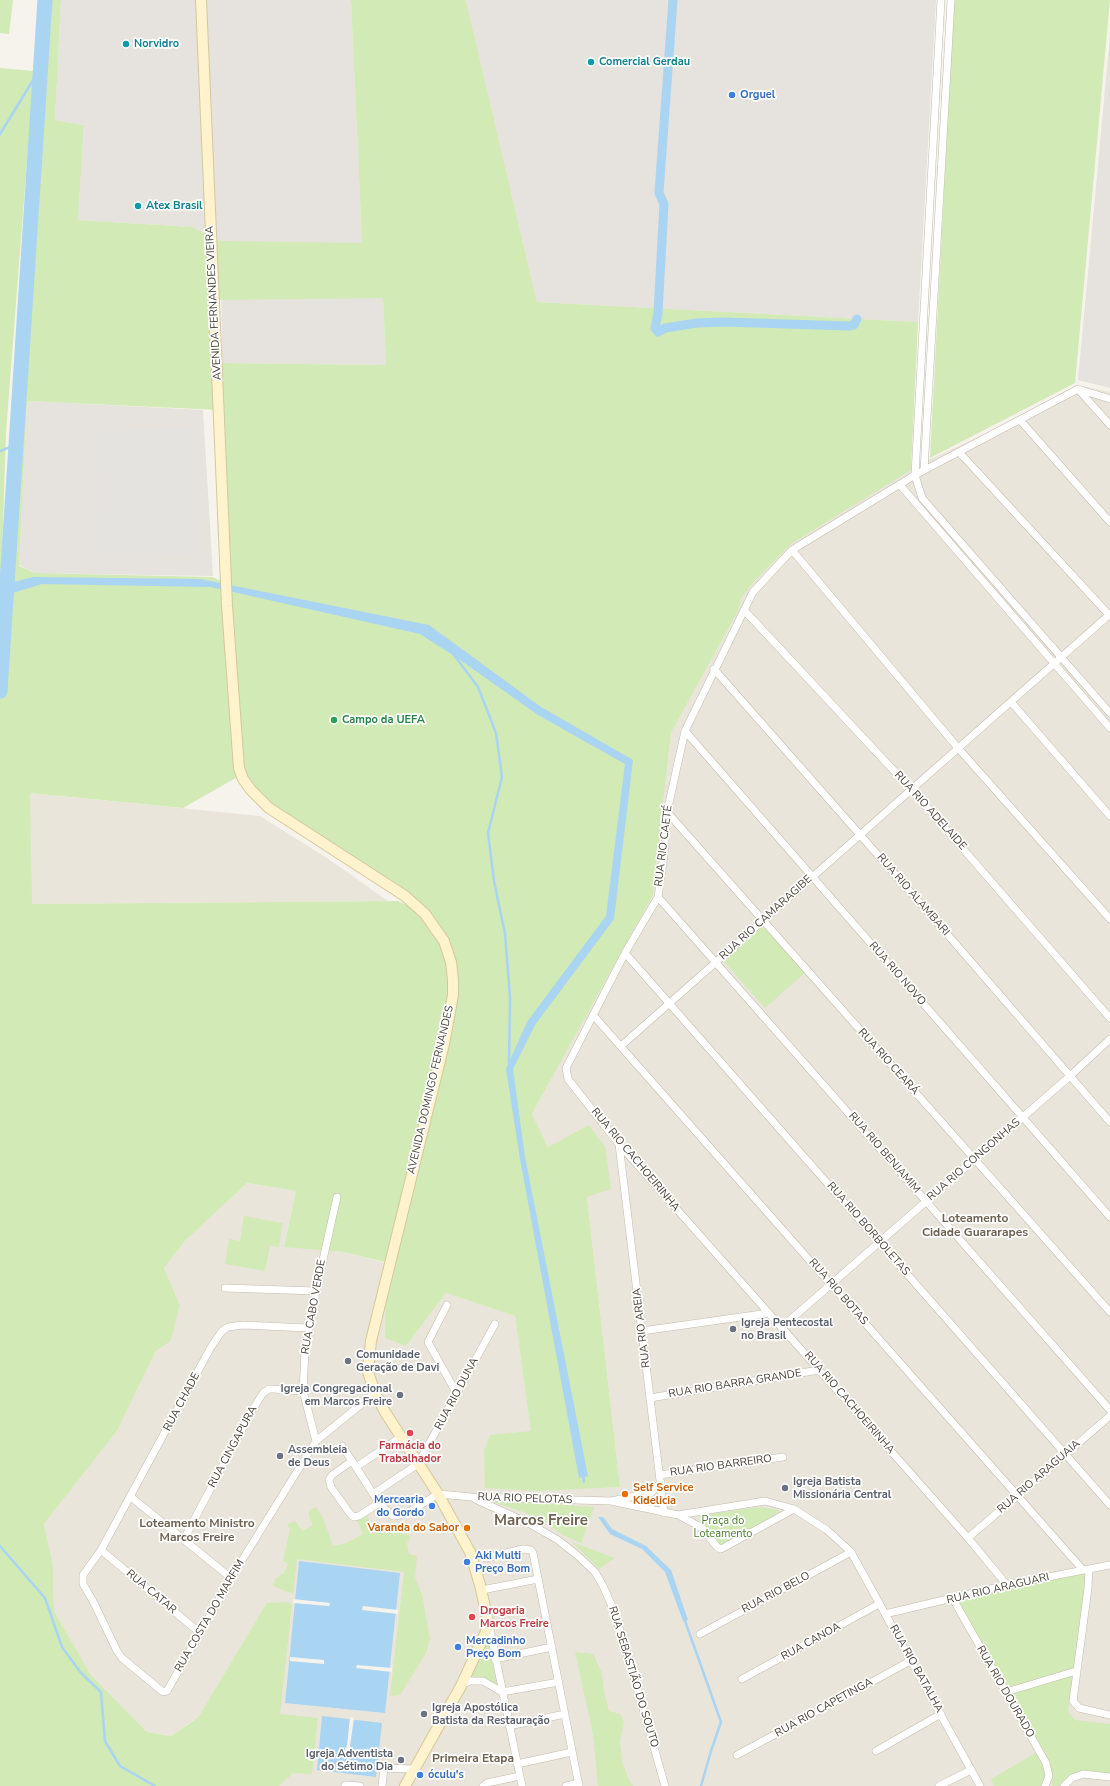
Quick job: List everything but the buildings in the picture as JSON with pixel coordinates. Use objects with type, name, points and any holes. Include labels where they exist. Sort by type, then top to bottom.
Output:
[{"type":"main road","name":"AVENIDA FERNANDES VIEIRA","points":[[201,0],[227,606]]},
{"type":"main road","name":"AVENIDA DOMINGO FERNANDES","points":[[227,606],[239,768],[243,779],[258,798],[270,808],[410,900],[425,914],[437,929],[444,941],[451,962],[454,980],[451,1010],[371,1341],[368,1372],[375,1392],[418,1464]]},
{"type":"main road","points":[[405,1786],[461,1686],[489,1625],[482,1590],[470,1552],[438,1494],[418,1464]]},
{"type":"street","points":[[941,0],[915,475],[922,498],[1110,713]]},
{"type":"street","points":[[924,470],[951,0]]},
{"type":"street","points":[[1078,389],[1110,399]]},
{"type":"street","points":[[1078,389],[1110,425]]},
{"type":"street","name":"RUA RIO CAETÉ","points":[[566,1075],[566,1068],[625,953],[658,897],[664,855],[667,812],[684,731],[753,592],[792,550],[915,475],[1078,389]]},
{"type":"street","points":[[1020,420],[1110,522]]},
{"type":"street","points":[[959,452],[1110,615]]},
{"type":"street","points":[[900,485],[1110,728]]},
{"type":"street","points":[[792,550],[958,748],[1110,919]]},
{"type":"street","name":"RUA RIO ADELAIDE","points":[[744,610],[911,789],[1110,1018]]},
{"type":"street","name":"RUA RIO CAMARAGIBE","points":[[621,1046],[1110,615]]},
{"type":"street","name":"RUA RIO ALAMBARI","points":[[714,669],[1110,1122]]},
{"type":"street","points":[[1010,702],[1110,816]]},
{"type":"street","name":"RUA RIO NOVO","points":[[684,731],[1110,1217]]},
{"type":"street","name":"RUA RIO CEARÁ","points":[[667,812],[1110,1312]]},
{"type":"street","name":"RUA RIO BENJAMIM","points":[[658,897],[1110,1410]]},
{"type":"street","name":"RUA RIO BORBOLETAS","points":[[625,953],[1110,1505]]},
{"type":"street","name":"RUA RIO BOTAS","points":[[593,1015],[1018,1496],[1086,1569]]},
{"type":"street","name":"RUA RIO CONGONHAS","points":[[782,1327],[1023,1118],[1110,1039]]},
{"type":"street","name":"RUA RIO CACHOEIRINHA","points":[[566,1075],[619,1144],[968,1538],[1007,1585]]},
{"type":"street","name":"RUA RIO AREIA","points":[[619,1144],[664,1513]]},
{"type":"street","name":"RUA CABO VERDE","points":[[316,1441],[303,1391],[305,1351],[308,1328],[336,1197]]},
{"type":"street","points":[[224,1288],[316,1291]]},
{"type":"street","points":[[447,1305],[428,1342],[457,1394]]},
{"type":"street","points":[[642,1331],[769,1313]]},
{"type":"street","name":"RUA RIO DUNA","points":[[418,1464],[495,1324]]},
{"type":"street","name":"RUA CHADE","points":[[165,1692],[128,1662],[117,1651],[93,1601],[83,1584],[82,1579],[85,1570],[101,1550],[211,1347],[222,1330],[228,1327],[243,1325],[308,1328]]},
{"type":"street","name":"RUA RIO BARRA GRANDE","points":[[650,1398],[819,1370]]},
{"type":"street","name":"RUA CINGAPURA","points":[[184,1539],[250,1414],[263,1393],[269,1389],[303,1391]]},
{"type":"street","name":"RUA COSTA DO MARFIM","points":[[165,1692],[231,1578],[316,1441],[375,1392]]},
{"type":"street","name":"RUA RIO ARAGUAIA","points":[[968,1538],[1110,1416]]},
{"type":"street","points":[[379,1503],[359,1516],[354,1517],[329,1484],[331,1477],[401,1437]]},
{"type":"street","points":[[342,1446],[379,1503],[393,1516],[400,1516],[438,1494]]},
{"type":"street","name":"RUA RIO BARREIRO","points":[[660,1478],[783,1457]]},
{"type":"street","points":[[373,1494],[418,1464]]},
{"type":"street","name":"RUA RIO PELOTAS","points":[[438,1494],[472,1497],[611,1501],[651,1493],[660,1478]]},
{"type":"street","points":[[131,1497],[231,1578]]},
{"type":"street","name":"RUA SEBASTIÃO DO SOUTO","points":[[472,1497],[530,1524],[558,1540],[595,1572],[611,1604],[624,1642],[666,1786]]},
{"type":"street","name":"RUA RIO PELOTAS","points":[[611,1501],[678,1515],[765,1501],[794,1509],[819,1524],[851,1552]]},
{"type":"street","points":[[678,1515],[703,1529],[717,1547],[721,1549],[794,1509]]},
{"type":"street","points":[[486,1558],[523,1549],[531,1550],[533,1553],[579,1784],[566,1786]]},
{"type":"street","name":"RUA CATAR","points":[[101,1550],[200,1633]]},
{"type":"street","name":"RUA RIO BATALHA","points":[[851,1552],[912,1660],[980,1786]]},
{"type":"street","name":"RUA RIO BELO","points":[[700,1634],[851,1552]]},
{"type":"street","name":"RUA RIO ARAGUARI","points":[[885,1614],[1007,1585],[1110,1565]]},
{"type":"street","points":[[1086,1569],[1088,1588],[1076,1671],[1074,1693],[1075,1705],[1087,1711],[1110,1715]]},
{"type":"street","points":[[482,1590],[538,1579]]},
{"type":"street","name":"RUA RIO DOURADO","points":[[952,1599],[1046,1763],[1049,1776],[1045,1786]]},
{"type":"street","name":"RUA CANOA","points":[[742,1680],[879,1604]]},
{"type":"street","points":[[489,1625],[522,1786]]},
{"type":"street","points":[[495,1659],[552,1647]]},
{"type":"street","name":"RUA RIO CAPETINGA","points":[[737,1755],[912,1660]]},
{"type":"street","points":[[1006,1692],[1076,1671]]},
{"type":"street","points":[[461,1686],[471,1681],[483,1682],[502,1692],[559,1682]]},
{"type":"street","points":[[509,1726],[565,1714]]},
{"type":"street","points":[[876,1751],[941,1714]]},
{"type":"street","points":[[517,1764],[572,1752]]},
{"type":"street","points":[[382,1786],[384,1768],[414,1769]]},
{"type":"street","points":[[939,1786],[971,1770]]},
{"type":"street","points":[[1064,1786],[1072,1778],[1083,1774],[1110,1777]]},
{"type":"street","points":[[483,1786],[487,1783],[520,1776]]},
{"type":"street","points":[[345,1786],[360,1786]]},
{"type":"shaded area","points":[[61,0],[351,0],[362,243],[383,298],[386,365],[222,363],[221,241],[192,227],[78,220],[84,125],[55,120]]},
{"type":"shaded area","points":[[466,0],[936,0],[918,322],[537,302]]},
{"type":"shaded area","points":[[1110,36],[1110,388],[1078,380]]},
{"type":"shaded area","points":[[1077,385],[1110,392],[1110,1786],[120,1786],[194,1720],[171,1736],[147,1732],[91,1675],[54,1611],[53,1565],[44,1524],[117,1431],[156,1351],[171,1341],[180,1305],[164,1268],[185,1241],[247,1183],[296,1191],[284,1246],[343,1252],[386,1263],[406,1346],[446,1293],[515,1316],[540,1490],[620,1487],[587,1197],[589,1126],[548,1147],[532,1114],[653,895],[671,733],[737,613],[741,602],[740,600],[751,585],[791,544],[920,464],[997,428]]},
{"type":"shaded area","points":[[27,401],[203,410],[213,576],[35,573],[19,565]]},
{"type":"shaded area","points":[[191,428],[197,547],[195,552],[189,555],[100,554],[95,430]]},
{"type":"shaded area","points":[[30,793],[260,816],[327,858],[388,901],[31,904]]},
{"type":"green space","points":[[0,0],[13,0],[9,34],[0,33]]},
{"type":"green space","points":[[45,0],[61,0],[55,120],[84,125],[78,220],[192,227],[221,241],[362,243],[351,0],[466,0],[537,302],[918,322],[911,470],[791,544],[751,585],[740,600],[741,602],[737,613],[671,733],[653,895],[532,1114],[548,1147],[589,1125],[605,1147],[611,1189],[587,1197],[620,1487],[540,1491],[485,1488],[484,1450],[490,1435],[531,1431],[515,1316],[446,1293],[406,1346],[385,1338],[386,1278],[389,1263],[343,1252],[284,1247],[296,1191],[247,1183],[185,1241],[164,1268],[180,1305],[171,1341],[156,1351],[117,1431],[44,1524],[53,1565],[54,1611],[91,1675],[147,1732],[171,1736],[198,1718],[267,1603],[284,1602],[292,1604],[280,1714],[318,1718],[312,1774],[293,1773],[279,1786],[0,1786],[0,691]],"holes":[[[383,298],[386,365],[217,363],[214,300]],[[27,401],[219,410],[226,583],[212,577],[35,573],[19,566]],[[241,775],[269,808],[423,913],[398,901],[32,904],[30,793],[183,808]]]},
{"type":"green space","points":[[954,0],[1110,0],[1075,383],[930,458]]},
{"type":"green space","points":[[0,68],[34,71],[6,432],[0,616]]},
{"type":"green space","points":[[763,923],[806,972],[765,1008],[722,959]]},
{"type":"green space","points":[[244,1216],[283,1223],[279,1247],[259,1244],[270,1246],[265,1271],[225,1264],[229,1239],[240,1241]]},
{"type":"green space","points":[[483,1499],[594,1507],[581,1543],[563,1535],[547,1523],[521,1511]]},
{"type":"green space","points":[[316,1507],[323,1518],[333,1546],[346,1543],[363,1534],[357,1520],[368,1514],[369,1524],[411,1536],[407,1543],[409,1554],[417,1556],[415,1578],[422,1594],[430,1639],[426,1653],[400,1695],[390,1696],[404,1572],[297,1559],[293,1594],[273,1586],[275,1579],[284,1573],[288,1564],[283,1561],[290,1530],[287,1524],[295,1521],[302,1531],[313,1525],[309,1517],[309,1511]]},
{"type":"green space","name":"Praça do Loteamento","points":[[759,1507],[779,1510],[779,1512],[720,1547],[718,1547],[701,1523],[702,1518],[711,1514]]},
{"type":"green space","points":[[572,1542],[580,1545],[615,1558],[599,1569]]},
{"type":"green space","points":[[1089,1569],[1076,1671],[1006,1692],[953,1599]]},
{"type":"green space","points":[[487,1640],[498,1687],[484,1677],[471,1676]]},
{"type":"green space","points":[[575,1652],[593,1654],[602,1673],[604,1692],[609,1711],[620,1714],[624,1722],[620,1741],[622,1760],[628,1778],[633,1786],[598,1786],[593,1734]]},
{"type":"green space","points":[[1073,1674],[1068,1711],[1075,1720],[1110,1724],[1110,1776],[1069,1776],[1062,1786],[1052,1786],[1052,1775],[1045,1786],[994,1786],[991,1779],[1039,1751],[1009,1693]]},
{"type":"water","points":[[33,577],[200,579],[429,625],[541,707],[633,760],[614,919],[535,1025],[513,1069],[525,1157],[588,1476],[579,1478],[520,1159],[506,1069],[527,1022],[606,916],[625,764],[538,715],[456,657],[420,634],[211,587],[42,584],[6,595],[6,584]]},
{"type":"water","points":[[598,1517],[603,1517],[612,1529],[646,1546],[671,1570],[688,1620],[683,1621],[665,1572],[642,1549],[610,1534]]},
{"type":"water","points":[[299,1561],[400,1573],[385,1713],[285,1703]]},
{"type":"water","points":[[322,1716],[382,1723],[376,1777],[317,1770]]},
{"type":"pier","points":[[293,1599],[330,1603],[329,1606],[293,1603]]},
{"type":"pier","points":[[363,1606],[398,1610],[398,1614],[362,1610]]},
{"type":"pier","points":[[290,1657],[324,1660],[324,1664],[290,1661]]},
{"type":"pier","points":[[357,1665],[392,1668],[392,1672],[356,1668]]},
{"type":"pier","points":[[350,1717],[354,1718],[351,1748],[349,1752],[346,1752],[345,1748],[347,1746]]},
{"type":"waterway","points":[[0,691],[45,0]]},
{"type":"waterway","points":[[673,0],[659,193],[664,204],[658,313],[655,328],[658,332],[665,328],[697,323],[724,322],[849,326],[854,325],[857,319]]},
{"type":"waterway","points":[[0,134],[40,69]]},
{"type":"waterway","points":[[0,451],[15,445]]},
{"type":"waterway","points":[[454,655],[478,687],[496,733],[502,777],[488,833],[494,881],[505,934],[510,997],[509,1063]]},
{"type":"waterway","points":[[583,1475],[584,1482]]},
{"type":"waterway","points":[[0,1546],[45,1598],[62,1647],[81,1673],[101,1692],[105,1741],[120,1766],[155,1786]]},
{"type":"waterway","points":[[684,1618],[721,1722],[701,1786]]},
{"type":"place","name":"Norvidro","points":[[126,44]]},
{"type":"place","name":"Comercial Gerdau","points":[[591,62]]},
{"type":"place","name":"Orguel","points":[[732,95]]},
{"type":"place","name":"Atex Brasil","points":[[138,206]]},
{"type":"place","name":"Campo da UEFA","points":[[334,720]]},
{"type":"place","name":"Igreja Pentecostal no Brasil","points":[[733,1329]]},
{"type":"place","name":"Comunidade Geração de Davi","points":[[348,1361]]},
{"type":"place","name":"Igreja Congregacional em Marcos Freire","points":[[400,1395]]},
{"type":"place","name":"Farmácia do Trabalhador","points":[[410,1433]]},
{"type":"place","name":"Assembleia de Deus","points":[[280,1456]]},
{"type":"place","name":"Igreja Batista Missionária Central","points":[[785,1488]]},
{"type":"place","name":"Self Service Kidelicia","points":[[625,1494]]},
{"type":"place","name":"Mercearia do Gordo","points":[[432,1506]]},
{"type":"place","name":"Varanda do Sabor","points":[[467,1528]]},
{"type":"place","name":"Aki Multi Preço Bom","points":[[467,1562]]},
{"type":"place","name":"Drogaria Marcos Freire","points":[[472,1617]]},
{"type":"place","name":"Mercadinho Preço Bom","points":[[458,1647]]},
{"type":"place","name":"Igreja Apostólica Batista da Restauração","points":[[424,1714]]},
{"type":"place","name":"Igreja Adventista do Sétimo Dia","points":[[401,1760]]},
{"type":"place","name":"óculu's","points":[[420,1775]]},
{"type":"district","name":"Loteamento Cidade Guararapes","points":[[975,1226]]},
{"type":"district","name":"Marcos Freire","points":[[541,1521]]},
{"type":"district","name":"Loteamento Ministro Marcos Freire","points":[[197,1531]]},
{"type":"district","name":"Primeira Etapa","points":[[473,1759]]}]
